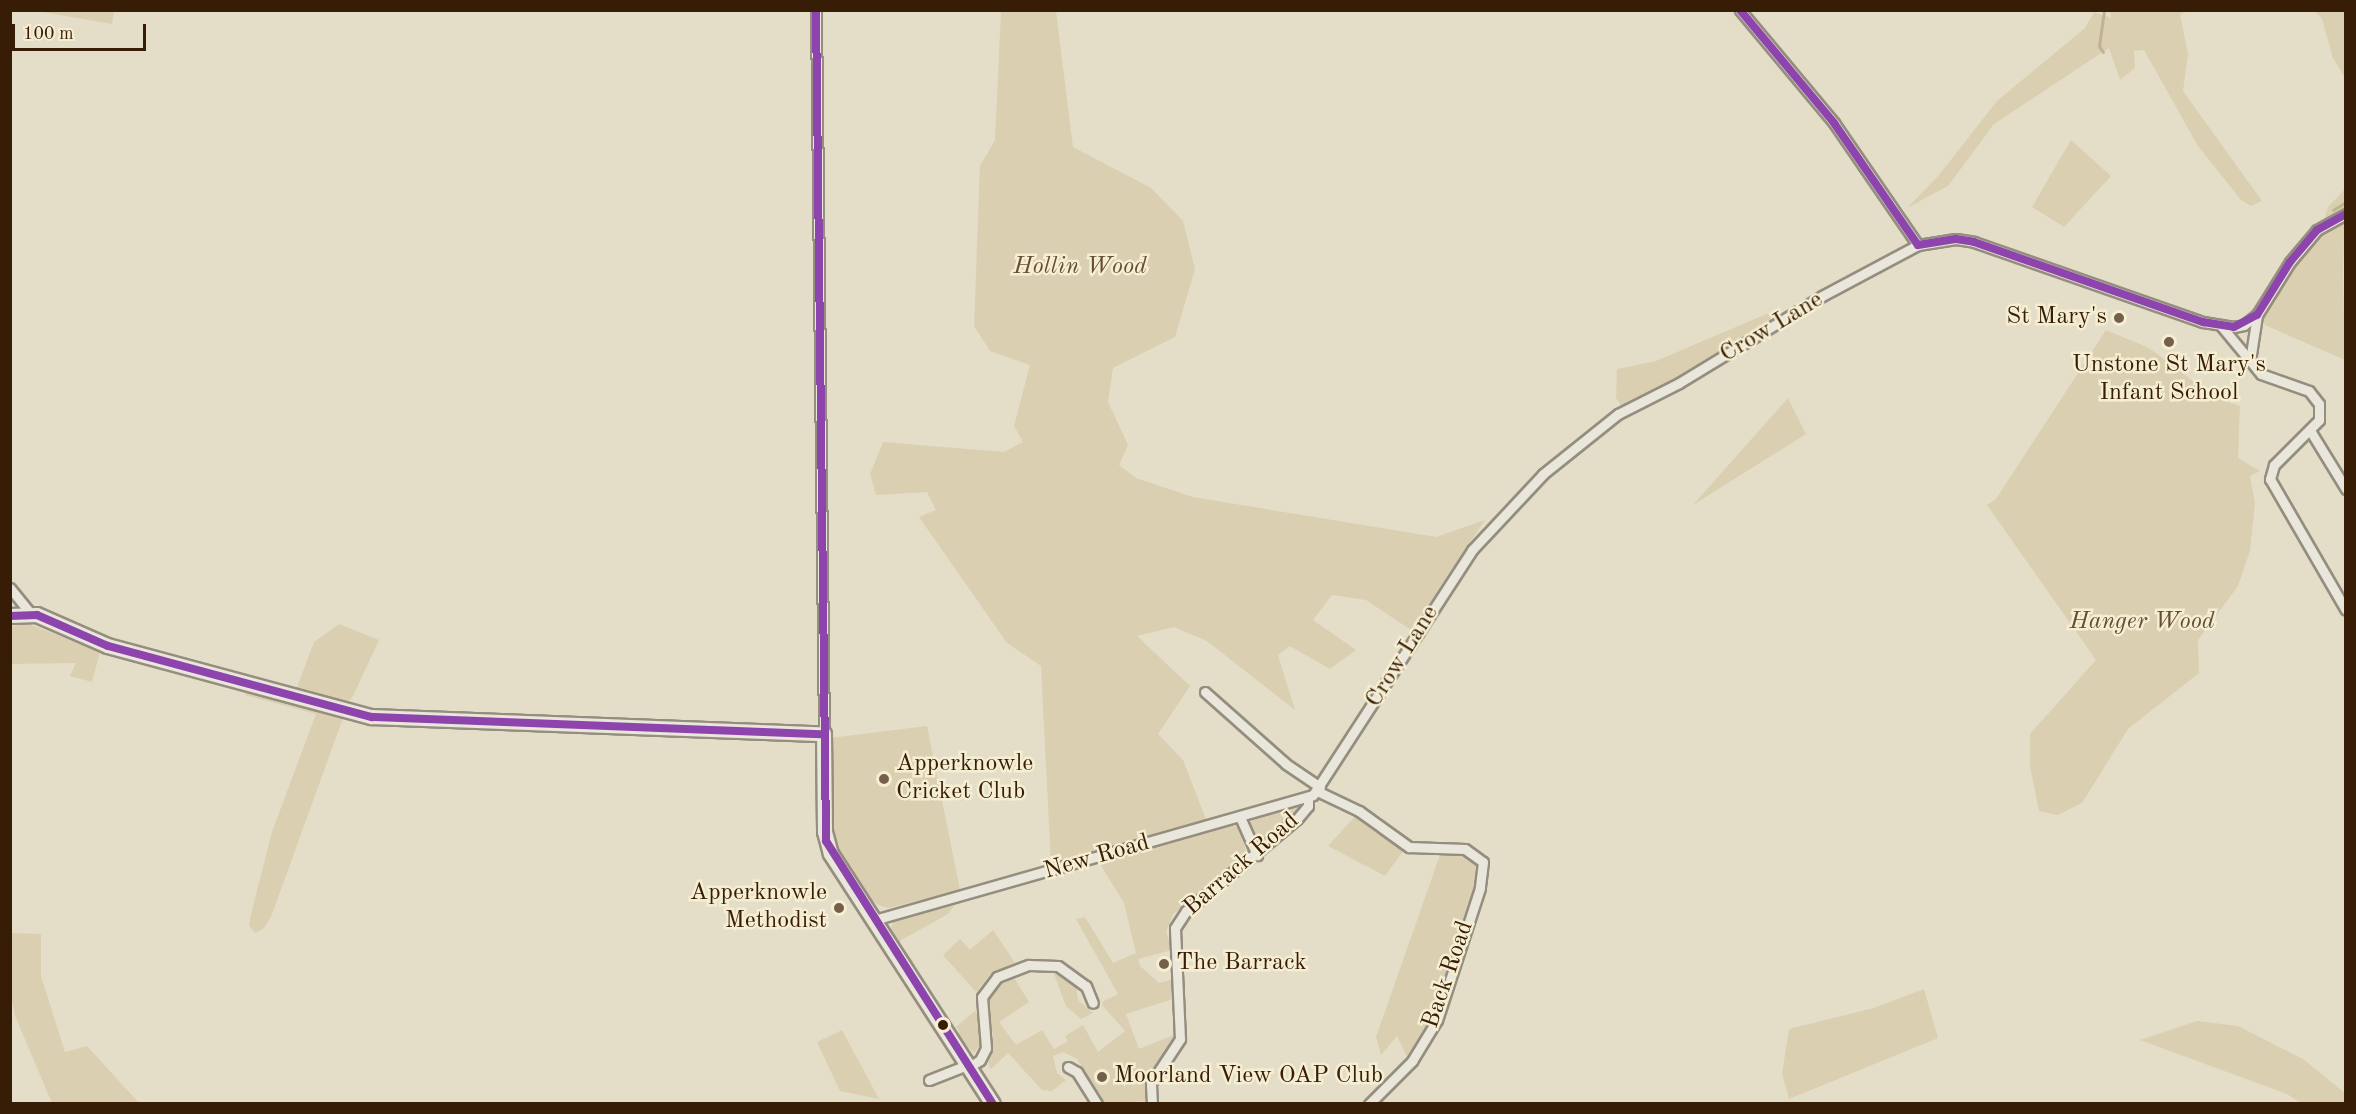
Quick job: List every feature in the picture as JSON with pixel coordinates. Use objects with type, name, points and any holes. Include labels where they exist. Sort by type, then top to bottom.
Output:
[{"type":"street","points":[[816,10],[822,350],[826,841],[874,920],[993,1104]]},
{"type":"street","points":[[1740,10],[1834,123],[1918,245]]},
{"type":"street","points":[[2222,327],[2244,325],[2257,315],[2290,262],[2317,230],[2346,214]]},
{"type":"street","name":"Crow Lane","points":[[1318,789],[1472,550],[1543,474],[1618,414],[1679,384],[1822,297],[1918,245],[1956,239],[1974,242],[2222,327]]},
{"type":"street","points":[[2250,361],[2257,315]]},
{"type":"street","points":[[2222,327],[2250,361],[2268,378],[2315,395],[2321,412],[2311,432],[2274,465],[2270,479],[2346,610]]},
{"type":"street","points":[[2311,432],[2346,489]]},
{"type":"street","points":[[10,588],[30,613],[108,646],[348,713],[824,734]]},
{"type":"street","points":[[10,616],[30,613]]},
{"type":"street","points":[[1205,692],[1286,764],[1318,789]]},
{"type":"street","name":"New Road","points":[[874,920],[1308,797],[1318,789]]},
{"type":"street","name":"Back Road","points":[[1318,789],[1359,811],[1409,847],[1465,849],[1483,862],[1480,888],[1437,1020],[1412,1061],[1369,1104]]},
{"type":"street","name":"Barrack Road","points":[[1152,1104],[1151,1083],[1180,1039],[1175,928],[1186,911],[1257,855],[1297,819],[1308,806],[1308,797]]},
{"type":"street","points":[[1240,817],[1257,855]]},
{"type":"street","points":[[929,1080],[980,1060],[987,1048],[982,998],[997,977],[1029,965],[1050,964],[1080,979],[1088,999]]},
{"type":"street","points":[[1068,1067],[1077,1072],[1097,1104]]},
{"type":"green space","points":[[114,10],[112,24],[37,11]]},
{"type":"green space","name":"Hollin Wood","points":[[1001,11],[1056,11],[1073,147],[1151,188],[1183,221],[1195,269],[1175,337],[1113,368],[1108,402],[1128,445],[1119,465],[1136,478],[1193,497],[1436,537],[1485,520],[1411,630],[1366,600],[1332,595],[1313,620],[1356,650],[1330,669],[1290,646],[1278,655],[1295,710],[1207,641],[1174,627],[1137,636],[1190,686],[1158,734],[1183,760],[1206,819],[1051,864],[1041,666],[1007,643],[919,517],[936,510],[927,492],[876,495],[870,474],[883,442],[1004,452],[1023,442],[1014,426],[1030,365],[990,351],[974,326],[980,166],[995,140]]},
{"type":"green space","points":[[2110,11],[2190,11],[2180,14],[2188,54],[2183,91],[2262,201],[2251,206],[2241,200],[2198,146],[2144,50],[2134,51],[2135,68],[2120,80],[2109,48],[1994,124],[1948,186],[1907,208],[1939,175],[1997,101],[2085,28],[2094,12],[2111,18]]},
{"type":"green space","points":[[2315,11],[2345,11],[2345,78],[2333,58],[2322,19]]},
{"type":"green space","points":[[2071,140],[2111,176],[2064,227],[2032,207]]},
{"type":"green space","points":[[2345,189],[2343,276],[2345,360],[2265,325],[2262,317],[2293,266],[2319,237],[2328,207]]},
{"type":"green space","points":[[1776,310],[1778,319],[1718,358],[1623,408],[1616,398],[1617,369],[1656,361]]},
{"type":"green space","name":"Hanger Wood","points":[[2106,330],[2149,348],[2216,398],[2240,406],[2238,458],[2260,471],[2250,476],[2255,503],[2250,551],[2238,586],[2198,640],[2199,673],[2128,729],[2082,803],[2058,815],[2039,811],[2030,766],[2030,734],[2096,660],[1987,505],[1996,499]]},
{"type":"green space","points":[[1788,398],[1806,434],[1693,505]]},
{"type":"green space","points":[[29,624],[100,652],[92,682],[70,676],[76,663],[11,664],[11,626]]},
{"type":"green space","points":[[339,624],[379,640],[353,696],[336,718],[343,718],[271,917],[263,929],[255,933],[249,926],[251,914],[272,832],[316,714],[245,695],[247,690],[292,701],[314,642]]},
{"type":"green space","name":"Apperknowle Cricket Club","points":[[927,726],[960,890],[889,908],[878,905],[866,895],[834,841],[830,738]]},
{"type":"green space","points":[[1295,805],[1299,807],[1295,815],[1259,845],[1248,824],[1254,819]]},
{"type":"green space","points":[[1357,814],[1404,850],[1385,876],[1328,846]]},
{"type":"green space","points":[[1229,824],[1239,828],[1247,854],[1217,882],[1173,914],[1166,932],[1172,950],[1138,959],[1140,966],[1159,983],[1174,979],[1173,999],[1126,1014],[1139,1049],[1174,1035],[1175,1038],[1146,1081],[1145,1101],[1105,1103],[1077,1059],[1063,1052],[1053,1056],[1057,1073],[1066,1080],[1052,1091],[1042,1090],[1008,1053],[991,1069],[988,1064],[993,1034],[987,1005],[990,993],[999,982],[1013,976],[1029,1002],[999,1022],[1016,1045],[1042,1030],[1054,1049],[1068,1041],[1065,1036],[1083,1025],[1098,1052],[1125,1031],[1103,1006],[1102,1002],[1118,994],[1076,919],[1085,917],[1113,963],[1136,953],[1124,903],[1100,864]]},
{"type":"green space","points":[[1441,852],[1465,855],[1478,863],[1478,881],[1430,1028],[1408,1059],[1397,1036],[1381,1055],[1376,1037]]},
{"type":"green space","points":[[956,903],[948,914],[901,940],[900,944],[913,961],[911,966],[890,933],[893,922]]},
{"type":"green space","points":[[993,930],[1015,963],[991,973],[976,992],[943,955],[960,939],[970,950]]},
{"type":"green space","points":[[11,933],[41,934],[41,976],[65,1052],[87,1046],[139,1103],[52,1103],[15,1016],[11,995]]},
{"type":"green space","points":[[1053,971],[1076,985],[1078,1000],[1093,1013],[1081,1019],[1066,1006]]},
{"type":"green space","points":[[1924,989],[1938,1038],[1789,1099],[1782,1074],[1789,1029],[1874,1008]]},
{"type":"green space","points":[[976,1010],[983,1041],[974,1053],[956,1035],[960,1032],[956,1027]]},
{"type":"green space","points":[[2197,1021],[2238,1026],[2303,1059],[2345,1093],[2345,1103],[2301,1103],[2287,1094],[2140,1040]]},
{"type":"green space","points":[[842,1030],[879,1099],[840,1091],[817,1042]]},
{"type":"waterway","points":[[2103,52],[2099,46],[2104,10]]},
{"type":"waterway","points":[[2333,210],[2346,202]]},
{"type":"transit line","points":[[816,10],[826,841],[993,1104]]},
{"type":"transit line","points":[[1740,10],[1834,123],[1918,245]]},
{"type":"transit line","points":[[1918,245],[1956,239],[1974,242],[2203,322],[2234,327],[2257,315],[2290,262],[2317,230],[2346,214]]},
{"type":"transit line","points":[[10,616],[37,615],[108,646],[372,717],[824,734]]},
{"type":"place","name":"St Mary's","points":[[2119,318]]},
{"type":"place","name":"Unstone St Mary's Infant School","points":[[2169,342]]},
{"type":"place","name":"Apperknowle Cricket Club","points":[[884,779]]},
{"type":"place","name":"Apperknowle Methodist","points":[[839,908]]},
{"type":"place","name":"The Barrack","points":[[1164,964]]},
{"type":"place","name":"Moorland View OAP Club","points":[[1102,1077]]}]
